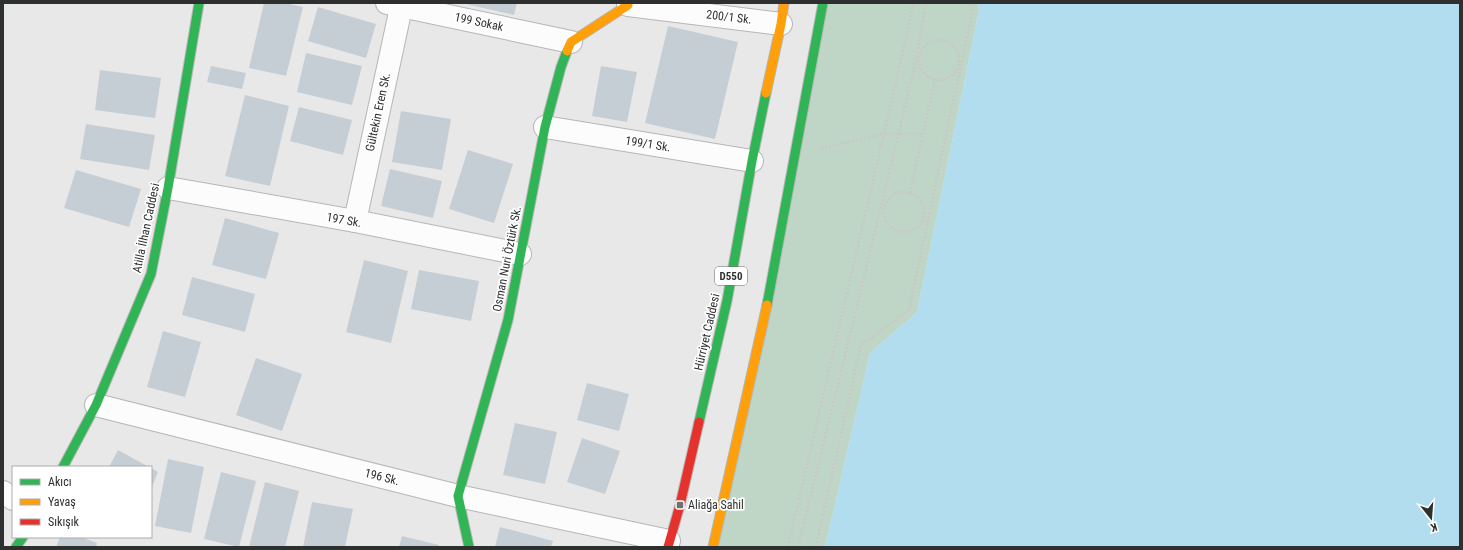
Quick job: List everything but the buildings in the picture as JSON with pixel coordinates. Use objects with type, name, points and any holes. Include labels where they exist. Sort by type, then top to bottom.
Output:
[{"type":"main road","name":"Atilla İlhan Caddesi","points":[[64,466],[96,405],[150,274],[168,188],[199,3]]},
{"type":"main road","points":[[713,547],[771,287],[823,3]]},
{"type":"main road","points":[[571,42],[628,4]]},
{"type":"main road","name":"Hürriyet Caddesi","points":[[669,544],[680,505],[727,301],[752,162],[782,13]]},
{"type":"main road","name":"Osman Nuri Öztürk Sk.","points":[[469,547],[458,496],[508,320],[545,127],[561,67],[571,42]]},
{"type":"main road","points":[[16,547],[22,538]]},
{"type":"street","name":"199 Sokak","points":[[397,4],[571,42]]},
{"type":"street","name":"Gültekin Eren Sk.","points":[[355,221],[397,4]]},
{"type":"street","name":"200/1 Sk.","points":[[628,4],[782,13]]},
{"type":"street","name":"199/1 Sk.","points":[[545,127],[752,162]]},
{"type":"street","name":"197 Sk.","points":[[168,188],[355,221],[520,254]]},
{"type":"street","name":"196 Sk.","points":[[96,405],[458,496],[669,544]]},
{"type":"street","points":[[3,492],[12,498]]},
{"type":"path","points":[[788,547],[913,3]]},
{"type":"path","points":[[798,547],[918,54],[926,3]]},
{"type":"path","points":[[816,547],[861,345],[909,310],[960,62],[972,13],[970,3]]},
{"type":"path","points":[[933,40],[945,41],[951,44],[955,49],[960,62],[957,68],[948,77],[935,79],[924,73],[920,67],[918,54],[933,40]]},
{"type":"path","points":[[910,193],[935,79]]},
{"type":"path","points":[[821,148],[884,134],[923,134]]},
{"type":"path","points":[[897,193],[910,193],[920,200],[924,212],[923,218],[915,228],[902,231],[890,226],[886,220],[885,208],[891,197],[897,193]]},
{"type":"path","points":[[881,206],[885,208]]},
{"type":"path","points":[[924,212],[929,215]]},
{"type":"green space","points":[[823,3],[978,3],[979,10],[917,312],[870,353],[825,547],[713,547]]},
{"type":"water","points":[[978,3],[1460,3],[1460,547],[825,547],[870,353],[917,312],[979,10]]},
{"type":"traffic: fast","points":[[64,466],[96,405],[151,274],[168,188],[199,3]]},
{"type":"traffic: fast","points":[[767,305],[823,3]]},
{"type":"traffic: fast","points":[[469,547],[458,496],[508,320],[545,127],[561,67],[567,51]]},
{"type":"traffic: fast","points":[[699,422],[727,301],[752,161],[766,93]]},
{"type":"traffic: fast","points":[[16,547],[22,538]]},
{"type":"traffic: slow","points":[[567,51],[571,42],[628,5],[628,3]]},
{"type":"traffic: slow","points":[[766,93],[784,3]]},
{"type":"traffic: slow","points":[[713,547],[767,305]]},
{"type":"traffic: jam","points":[[668,547],[680,505],[699,422]]},
{"type":"place","name":"Aliağa Sahil","points":[[680,505]]}]
